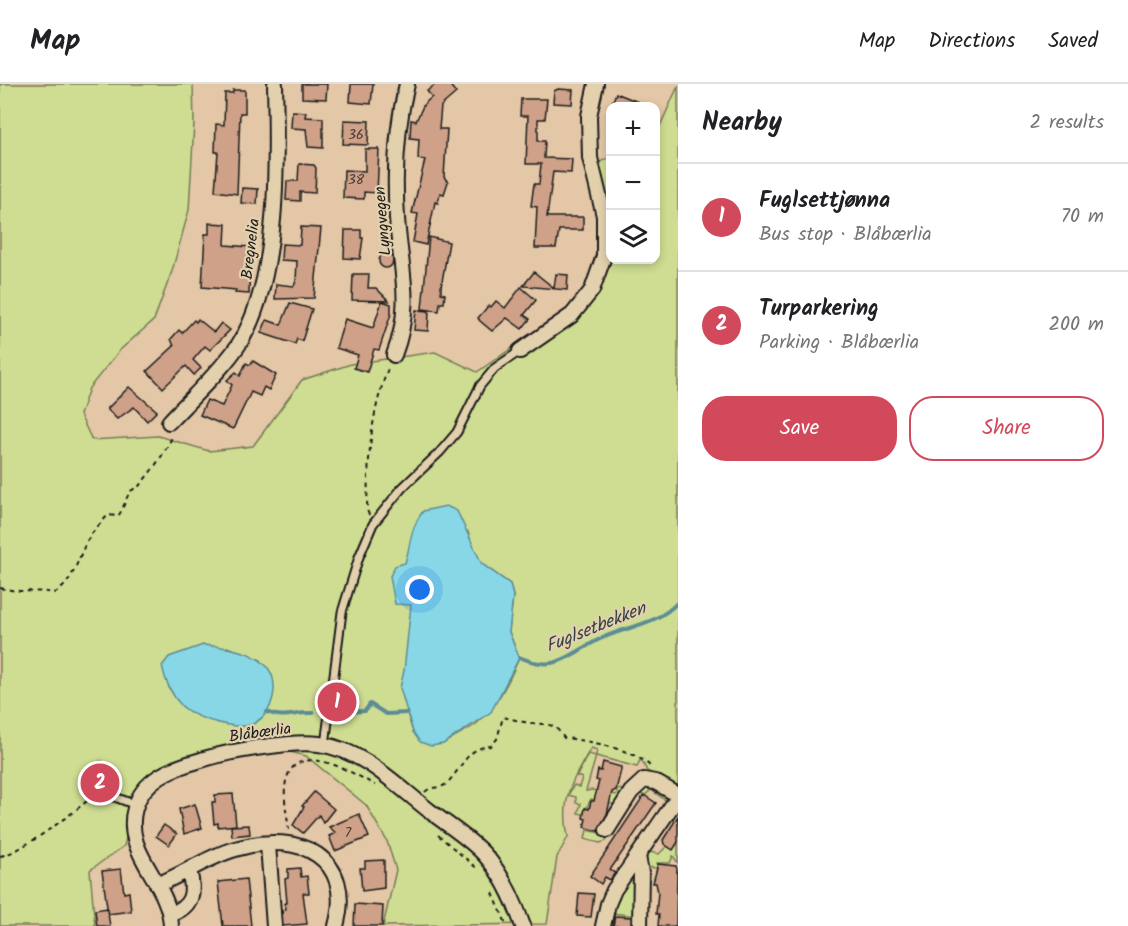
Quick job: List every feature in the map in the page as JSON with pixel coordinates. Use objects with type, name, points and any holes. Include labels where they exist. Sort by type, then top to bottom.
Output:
[{"type":"street","name":"Bregnelia","points":[[169,422],[239,344],[258,306],[268,265],[276,136],[275,84]]},
{"type":"street","name":"Lyngvegen","points":[[394,355],[405,317],[406,278],[397,219],[395,166],[398,121],[407,84]]},
{"type":"street","points":[[520,351],[572,315],[592,290],[604,256],[604,216],[590,158],[589,116],[596,84]]},
{"type":"street","name":"Blåbærlia","points":[[136,805],[152,782],[177,767],[207,758],[288,745],[325,745],[378,769],[483,853],[513,897],[523,926]]},
{"type":"street","points":[[603,926],[608,903],[614,890],[678,796],[655,782],[644,780],[638,783],[607,831]]},
{"type":"street","points":[[136,805],[133,818],[137,849],[159,884],[171,920],[188,905],[193,894],[189,871]]},
{"type":"street","points":[[159,884],[222,853],[242,847],[290,843],[316,852],[332,867],[339,884],[341,907],[336,926]]},
{"type":"street","points":[[268,845],[273,926]]},
{"type":"street","points":[[639,856],[640,926]]},
{"type":"lane","points":[[325,745],[342,612],[358,557],[373,524],[402,488],[440,452],[457,432],[480,386],[495,368],[520,351]]},
{"type":"lane","points":[[101,766],[99,791],[136,805]]},
{"type":"path","points":[[373,524],[367,510],[368,453],[377,397],[394,355]]},
{"type":"path","points":[[0,588],[14,592],[36,589],[55,593],[63,589],[71,580],[72,569],[89,538],[108,515],[118,516],[126,507],[130,492],[140,485],[165,452],[174,432],[169,422]]},
{"type":"path","points":[[418,802],[426,790],[445,786],[458,773],[463,760],[472,751],[479,746],[491,746],[497,739],[503,717],[534,724],[549,723],[558,729],[564,738],[619,747],[649,763],[655,772],[655,782]]},
{"type":"path","points":[[290,843],[285,799],[290,771],[298,764],[315,760],[341,766],[376,785]]},
{"type":"path","points":[[0,856],[12,854],[39,834],[60,824],[99,791]]},
{"type":"path","points":[[438,835],[464,856],[485,878]]},
{"type":"path","points":[[491,887],[507,926]]},
{"type":"green space","points":[[0,84],[193,84],[194,123],[189,210],[172,271],[154,320],[120,350],[89,388],[80,415],[92,440],[158,436],[209,451],[253,446],[302,380],[351,364],[435,352],[477,372],[590,295],[605,212],[603,179],[598,163],[606,159],[606,264],[660,264],[660,126],[678,86],[678,789],[647,771],[640,760],[637,767],[596,756],[597,750],[591,748],[573,780],[568,795],[566,824],[568,837],[557,857],[547,924],[383,926],[396,870],[387,841],[366,805],[306,756],[278,749],[210,756],[160,783],[132,814],[124,846],[90,870],[95,926],[0,926]],"holes":[[[468,532],[475,554],[482,564],[510,584],[513,596],[509,632],[519,658],[495,703],[475,725],[443,744],[413,732],[407,713]],[[227,647],[261,660],[267,712],[246,727],[201,716],[183,707],[169,688]]]},
{"type":"green space","points":[[588,754],[596,756],[586,791],[616,795],[618,789],[628,791],[617,805],[591,799],[583,814],[578,813],[581,804],[576,803],[576,797],[568,795],[574,785],[579,787],[582,778],[577,776]]},
{"type":"green space","points":[[646,784],[671,798],[668,802],[651,790],[644,796],[640,793],[643,789],[636,795],[606,841],[600,843],[585,839],[587,830],[608,835],[633,794]]},
{"type":"green space","points":[[678,842],[678,863],[673,856],[670,863],[657,863],[657,868],[644,867],[645,851],[659,854],[667,846],[670,848]]},
{"type":"green space","points":[[635,872],[637,916],[612,913],[613,906],[630,874]]},
{"type":"water","points":[[446,506],[457,511],[482,564],[510,584],[513,596],[509,632],[519,658],[491,712],[443,744],[431,746],[420,742],[413,732],[400,688],[411,605],[395,604],[390,576],[395,566],[405,563],[413,530],[423,511]]},
{"type":"water","points":[[203,645],[240,651],[262,662],[270,671],[274,683],[273,697],[267,712],[259,721],[239,726],[218,723],[188,711],[175,697],[162,666],[169,657]]},
{"type":"building","points":[[302,84],[327,84],[326,99],[302,98]]},
{"type":"building","points":[[351,84],[373,84],[371,104],[350,102]]},
{"type":"building","points":[[436,84],[449,84],[456,93],[441,106],[439,129],[447,129],[444,177],[448,182],[444,194],[440,193],[438,203],[435,202],[426,245],[413,242],[418,214],[412,213],[425,160],[418,159],[419,139],[410,138],[411,120],[416,121],[424,104],[432,97],[427,91]]},
{"type":"building","points":[[233,90],[245,90],[245,113],[240,113],[237,194],[215,191],[218,152],[215,152],[216,124],[224,125],[225,93],[233,93]]},
{"type":"building","points":[[573,90],[572,104],[553,103],[554,91]]},
{"type":"building","points":[[616,93],[638,102],[613,102]]},
{"type":"building","points":[[521,99],[547,99],[545,119],[538,119],[538,141],[545,141],[544,158],[572,159],[571,173],[553,172],[547,217],[583,217],[583,230],[559,230],[556,248],[535,248],[537,207],[531,206],[534,184],[539,184],[541,164],[526,164],[528,116],[520,116]]},
{"type":"building","points":[[292,111],[306,112],[305,117],[323,118],[323,148],[308,147],[306,129],[291,128]]},
{"type":"building","points":[[344,120],[369,121],[368,145],[343,144]]},
{"type":"building","points":[[365,149],[379,149],[377,193],[364,192],[364,199],[343,198],[344,170],[365,171]]},
{"type":"building","points":[[299,164],[314,165],[316,168],[315,193],[300,192],[300,201],[286,200],[287,181],[298,181]]},
{"type":"building","points":[[242,188],[258,189],[257,204],[241,203]]},
{"type":"building","points":[[209,223],[226,224],[225,245],[250,247],[249,294],[235,293],[236,290],[202,287],[205,234],[209,234]]},
{"type":"building","points":[[301,227],[321,228],[314,298],[275,299],[276,284],[294,286],[296,281],[297,261],[281,260],[282,244],[300,245]]},
{"type":"building","points":[[345,230],[361,230],[361,238],[363,238],[360,259],[344,258]]},
{"type":"building","points":[[429,237],[449,242],[441,287],[441,293],[445,294],[444,303],[440,303],[439,311],[422,309]]},
{"type":"building","points":[[383,254],[389,254],[393,261],[389,268],[383,268],[379,264],[379,258]]},
{"type":"building","points":[[534,272],[554,288],[556,274],[568,275],[567,290],[523,286]]},
{"type":"building","points":[[353,274],[369,274],[368,288],[376,288],[389,301],[352,300]]},
{"type":"building","points":[[521,287],[536,300],[524,315],[530,319],[522,329],[507,318],[492,331],[480,321],[478,318],[489,305],[491,307],[496,301],[505,308]]},
{"type":"building","points":[[382,301],[391,304],[391,314],[379,350],[374,349],[367,372],[354,368],[358,355],[336,348],[345,319],[373,328]]},
{"type":"building","points":[[290,303],[312,309],[302,341],[297,339],[295,344],[261,333],[267,320],[281,325]]},
{"type":"building","points":[[416,310],[429,311],[428,331],[414,330]]},
{"type":"building","points":[[198,319],[214,332],[221,323],[230,330],[210,350],[205,346],[193,360],[201,368],[194,375],[186,366],[163,388],[147,371],[174,346],[171,339],[179,330],[182,333],[194,320],[196,322]]},
{"type":"building","points":[[253,361],[276,375],[269,390],[264,387],[260,396],[251,392],[233,429],[200,415],[207,400],[222,406],[232,385],[227,380],[236,372],[240,376],[246,363],[250,365]]},
{"type":"building","points":[[129,387],[157,411],[147,421],[134,407],[117,419],[107,409]]},
{"type":"building","points":[[603,762],[621,767],[621,770],[616,790],[612,792],[607,814],[598,831],[584,827],[586,819],[583,818],[585,808],[589,809],[591,801],[594,801],[599,781],[596,780],[598,770],[601,771]]},
{"type":"building","points":[[314,792],[334,809],[323,823],[319,815],[303,833],[293,825],[304,807],[302,806]]},
{"type":"building","points":[[233,794],[236,825],[218,827],[218,823],[214,824],[212,802],[215,802],[215,795]]},
{"type":"building","points":[[644,795],[656,803],[610,870],[615,873],[610,880],[605,877],[601,884],[590,876]]},
{"type":"building","points":[[195,804],[202,828],[184,834],[179,809]]},
{"type":"building","points":[[359,814],[369,837],[335,851],[329,836],[336,833],[329,827]]},
{"type":"building","points":[[678,816],[678,842],[673,850],[664,844],[663,840]]},
{"type":"building","points":[[164,825],[177,834],[169,845],[156,836]]},
{"type":"building","points":[[249,825],[250,834],[232,836],[231,826]]},
{"type":"building","points":[[384,860],[384,888],[362,891],[360,868],[365,868],[365,861]]},
{"type":"building","points":[[658,864],[676,866],[677,869],[676,926],[658,926],[659,914],[656,914],[658,892],[656,883],[653,883]]},
{"type":"building","points":[[300,868],[301,877],[307,876],[309,893],[303,893],[307,924],[283,926],[282,910],[286,909],[285,903],[287,903],[285,879],[288,878],[288,869]]},
{"type":"building","points":[[121,869],[124,893],[129,892],[131,911],[108,914],[102,871]]},
{"type":"building","points":[[246,879],[251,926],[223,926],[218,882]]},
{"type":"building","points":[[579,893],[594,894],[591,917],[577,916]]},
{"type":"building","points":[[355,904],[383,906],[382,926],[354,926]]},
{"type":"building","points":[[107,908],[110,926],[97,926],[95,910]]},
{"type":"building","points":[[615,916],[631,917],[631,926],[613,926]]},
{"type":"waterway","name":"Fuglsetbekken","points":[[519,657],[539,663],[559,661],[600,639],[661,616],[678,602]]},
{"type":"waterway","points":[[344,712],[365,711],[370,704],[386,714],[407,713]]},
{"type":"waterway","points":[[267,712],[285,716],[313,713]]},
{"type":"place","name":"Fuglsettjønna","points":[[337,702]]},
{"type":"place","name":"Turparkering","points":[[100,783]]}]
